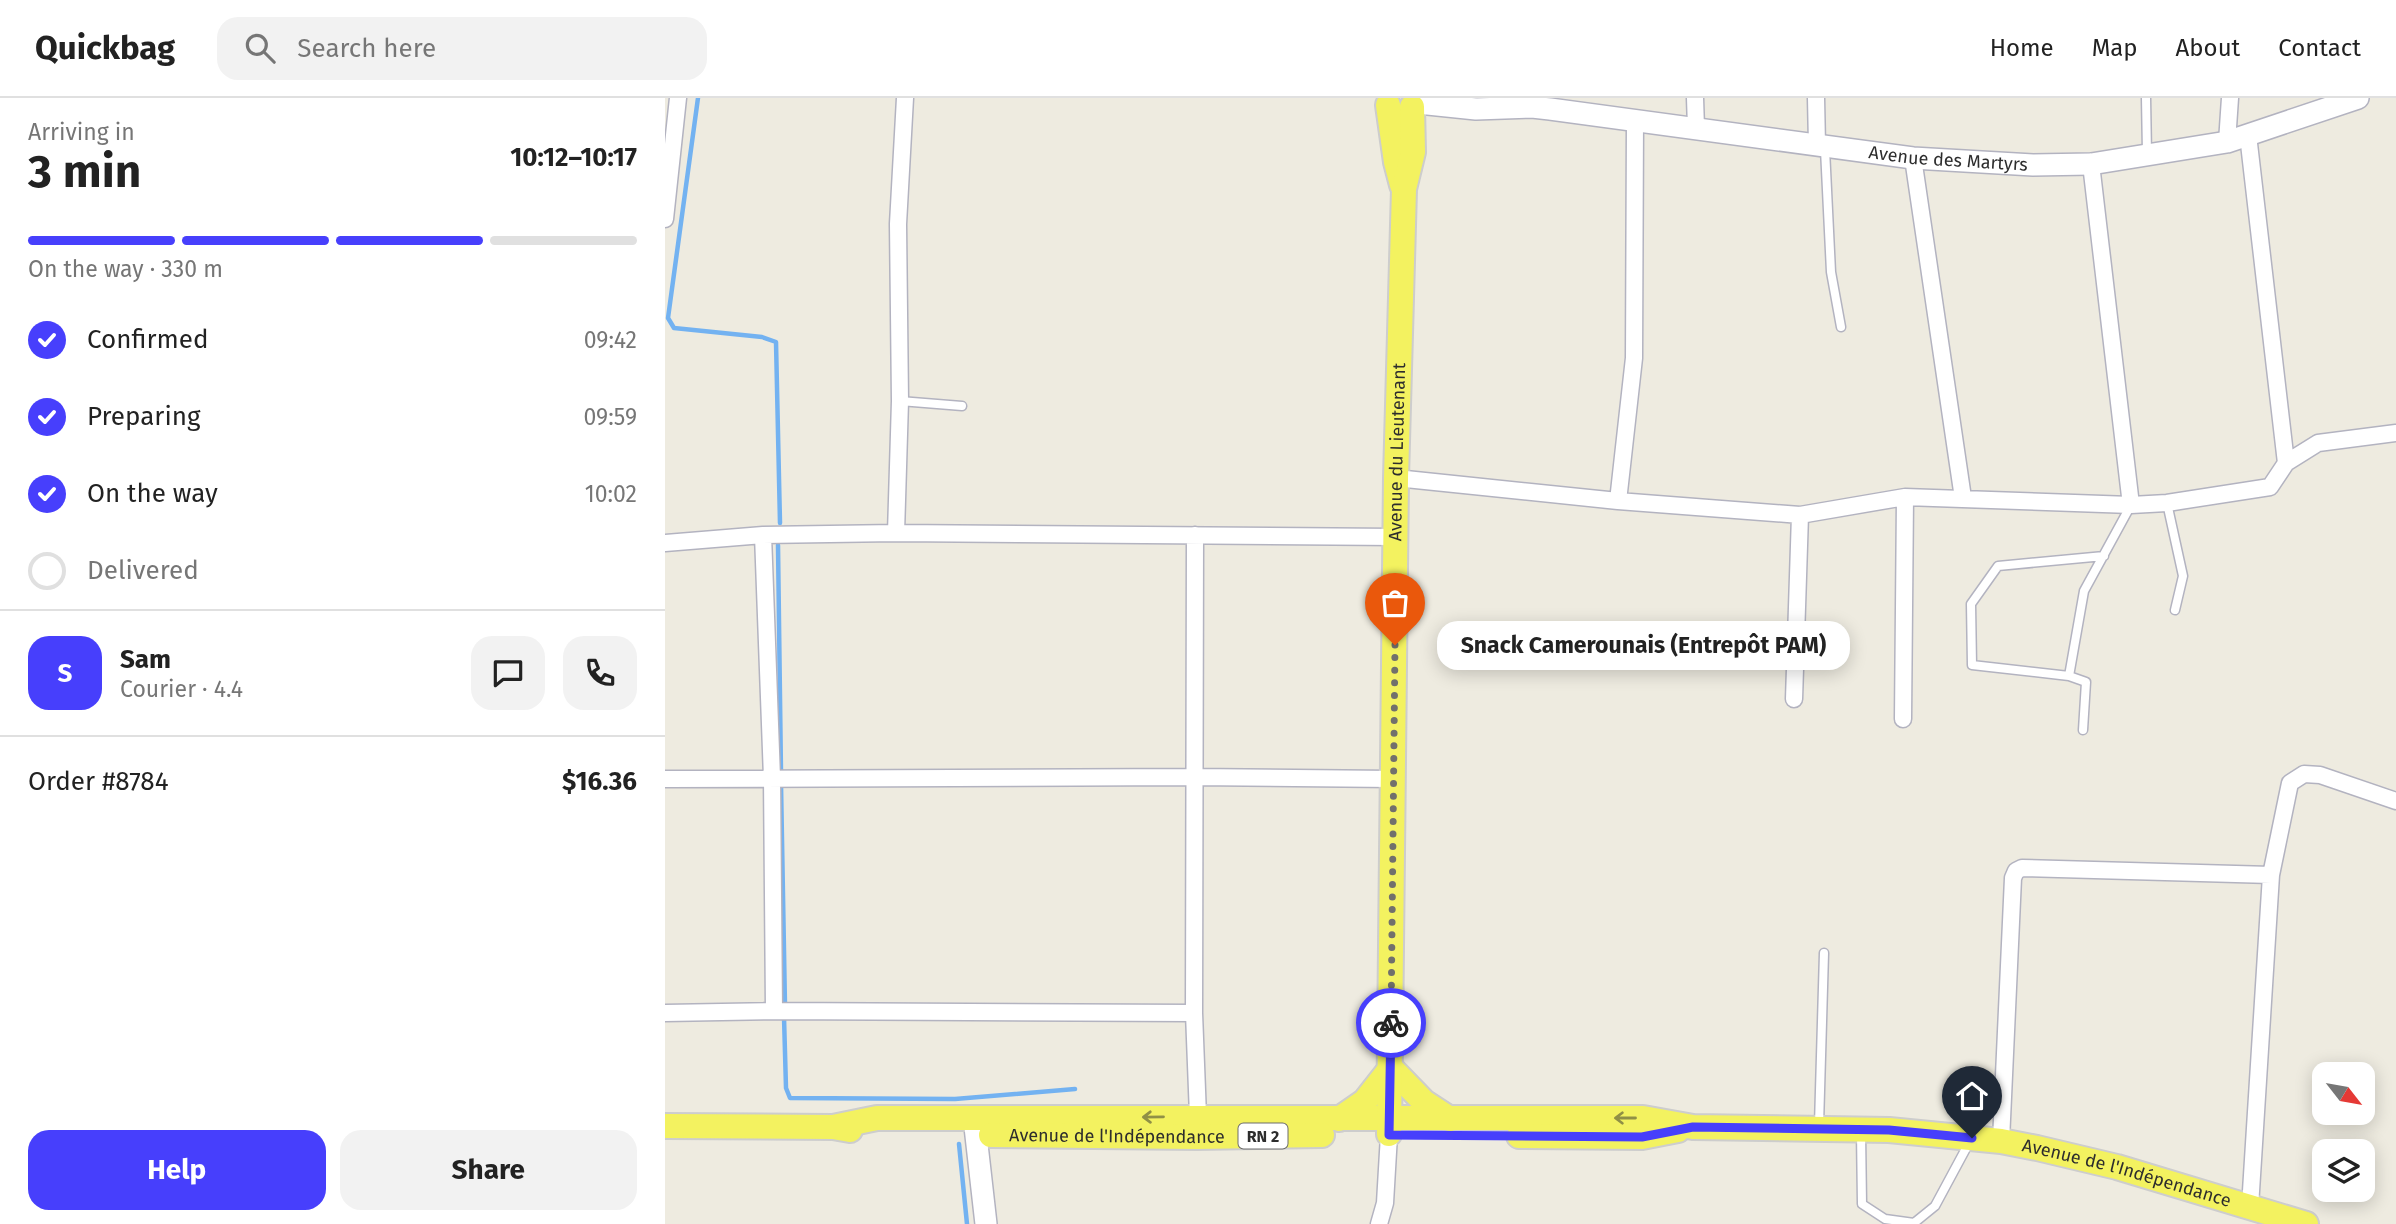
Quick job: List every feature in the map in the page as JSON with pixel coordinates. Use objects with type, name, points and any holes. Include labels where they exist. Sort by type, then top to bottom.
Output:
[{"type":"main road","name":"Avenue des Martyrs","points":[[1507,98],[1532,107]]},
{"type":"main road","name":"Avenue des Martyrs","points":[[1397,101],[1476,109],[1557,104],[1635,120],[1913,158],[2033,165],[2091,164],[2227,142],[2358,98]]},
{"type":"main road","name":"Avenue du Lieutenant","points":[[1389,1127],[1396,478],[1404,189],[1413,152],[1397,101]]},
{"type":"main road","points":[[1339,1119],[1365,1101],[1391,1068],[1424,1102],[1450,1119]]},
{"type":"main road","name":"Avenue de l'Indépendance","points":[[665,1126],[833,1127],[875,1134],[1198,1116],[1339,1119],[1389,1127],[1642,1137],[1693,1127]]},
{"type":"main road","name":"Avenue de l'Indépendance","points":[[975,1127],[1197,1137],[1389,1127],[1450,1119],[1643,1118],[1693,1127],[1861,1129],[2001,1141],[2117,1167],[2306,1224]]},
{"type":"main road","points":[[975,1127],[986,1224]]},
{"type":"street","points":[[665,219],[668,170],[678,98]]},
{"type":"street","points":[[896,533],[900,401],[898,224],[905,98]]},
{"type":"street","points":[[1695,98],[1696,128]]},
{"type":"street","points":[[1817,98],[1821,146]]},
{"type":"street","points":[[2227,142],[2230,98]]},
{"type":"street","points":[[1618,501],[1634,358],[1635,120]]},
{"type":"street","points":[[2248,135],[2286,463]]},
{"type":"street","points":[[1913,158],[1962,498]]},
{"type":"street","points":[[2091,164],[2131,505]]},
{"type":"street","points":[[1396,478],[1618,501],[1800,515],[1905,497],[2131,505],[2167,503],[2270,488],[2286,463],[2318,443],[2396,433]]},
{"type":"street","points":[[1903,719],[1905,497]]},
{"type":"street","points":[[1794,699],[1800,515]]},
{"type":"street","points":[[665,543],[763,535],[896,533],[1397,537]]},
{"type":"street","points":[[763,535],[772,778],[774,1011]]},
{"type":"street","points":[[1195,535],[1194,1013],[1198,1116]]},
{"type":"street","points":[[2251,1207],[2271,875],[2290,782],[2304,774],[2320,775],[2396,801]]},
{"type":"street","points":[[665,779],[1393,779]]},
{"type":"street","points":[[2001,1141],[2013,878],[2016,871],[2022,868],[2271,875]]},
{"type":"street","points":[[665,1013],[1194,1013]]},
{"type":"street","points":[[1379,1224],[1385,1203],[1389,1127]]},
{"type":"lane","points":[[2146,98],[2147,156]]},
{"type":"lane","points":[[1821,146],[1831,272],[1841,327]]},
{"type":"lane","points":[[900,401],[962,406]]},
{"type":"lane","points":[[2167,503],[2183,576],[2175,610]]},
{"type":"lane","points":[[2070,676],[2084,591],[2131,505]]},
{"type":"lane","points":[[2083,730],[2086,682],[2070,676],[1972,666],[1971,604],[1998,566],[2104,556]]},
{"type":"lane","points":[[1819,1128],[1824,953]]},
{"type":"lane","points":[[1861,1129],[1862,1205],[1885,1219],[1914,1223],[1935,1206],[1972,1138]]},
{"type":"waterway","points":[[698,98],[668,318],[674,328],[762,337],[776,342],[780,523]]},
{"type":"waterway","points":[[778,545],[781,773]]},
{"type":"waterway","points":[[781,784],[785,1006]]},
{"type":"waterway","points":[[784,1017],[786,1088],[790,1098],[955,1099],[1075,1089]]},
{"type":"waterway","points":[[959,1144],[967,1224]]},
{"type":"way so far","points":[[1391,1023],[1395,645]]},
{"type":"place","name":"Snack Camerounais (Entrepôt PAM)","points":[[1395,645]]},
{"type":"route","points":[[1391,1023],[1389,1135],[1642,1137],[1693,1127],[1889,1130],[1972,1138]]}]
